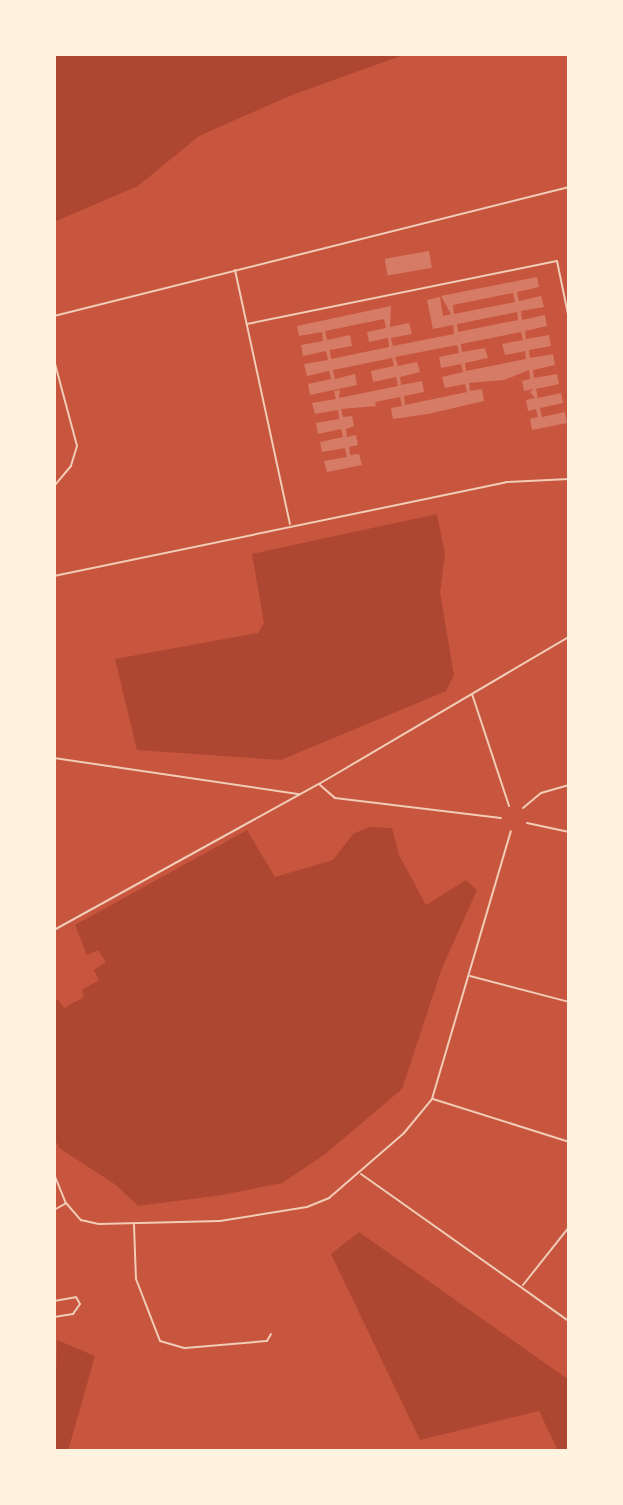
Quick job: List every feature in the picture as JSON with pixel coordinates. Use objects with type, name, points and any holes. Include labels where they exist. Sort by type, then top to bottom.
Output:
[{"type":"lane","points":[[54,316],[569,187]]},
{"type":"lane","points":[[247,324],[557,261],[569,319]]},
{"type":"lane","points":[[235,270],[290,525]]},
{"type":"lane","points":[[54,360],[78,446],[71,466],[54,486]]},
{"type":"lane","points":[[54,576],[506,482],[569,479]]},
{"type":"lane","points":[[54,930],[319,784],[569,637]]},
{"type":"lane","points":[[472,693],[509,806]]},
{"type":"lane","points":[[54,758],[300,794]]},
{"type":"lane","points":[[319,784],[335,798],[501,818]]},
{"type":"lane","points":[[523,808],[541,793],[569,785]]},
{"type":"lane","points":[[527,823],[569,832]]},
{"type":"lane","points":[[54,1174],[66,1203],[81,1220],[134,1224],[220,1221],[307,1207],[329,1198],[404,1133],[432,1099],[511,831]]},
{"type":"lane","points":[[469,976],[569,1002]]},
{"type":"lane","points":[[432,1099],[569,1142]]},
{"type":"lane","points":[[360,1173],[569,1321]]},
{"type":"lane","points":[[54,1210],[66,1203]]},
{"type":"lane","points":[[134,1224],[136,1279],[160,1341],[185,1348],[267,1341],[271,1334]]},
{"type":"lane","points":[[523,1286],[569,1227]]},
{"type":"lane","points":[[54,1301],[76,1297],[80,1304],[73,1314],[54,1317]]},
{"type":"shaded area","points":[[54,54],[406,54],[292,95],[199,136],[138,186],[54,222]]},
{"type":"shaded area","points":[[437,514],[445,554],[440,592],[454,675],[446,691],[281,760],[137,750],[115,659],[258,633],[264,623],[252,554]]},
{"type":"shaded area","points":[[369,827],[392,828],[399,855],[426,905],[466,880],[477,890],[442,968],[402,1089],[324,1155],[282,1183],[222,1195],[138,1206],[116,1185],[59,1148],[54,1137],[54,1002],[58,999],[64,1008],[84,997],[82,990],[99,980],[94,970],[106,962],[98,950],[87,955],[75,925],[247,830],[275,877],[333,860],[353,834]]},
{"type":"shaded area","points":[[359,1232],[569,1380],[569,1451],[558,1451],[539,1411],[420,1440],[331,1254]]},
{"type":"shaded area","points":[[57,1340],[95,1356],[68,1451],[54,1451]]},
{"type":"building","points":[[429,251],[432,268],[388,276],[385,259]]},
{"type":"building","points":[[537,277],[539,287],[517,292],[519,301],[541,296],[544,307],[521,311],[522,320],[545,315],[547,326],[525,331],[526,339],[549,335],[551,346],[529,350],[530,358],[553,354],[555,365],[533,370],[534,378],[557,374],[559,384],[536,389],[538,398],[561,393],[563,403],[540,408],[542,417],[565,412],[567,423],[532,430],[530,419],[538,417],[536,409],[528,411],[526,400],[535,398],[530,392],[533,389],[524,391],[522,381],[530,379],[529,370],[504,380],[469,383],[470,391],[482,389],[484,401],[428,414],[393,419],[391,408],[402,406],[400,397],[375,402],[376,406],[341,409],[343,417],[352,416],[354,426],[346,429],[347,437],[356,435],[358,445],[349,447],[350,455],[359,454],[362,465],[327,472],[324,461],[347,457],[345,448],[322,452],[320,442],[343,437],[341,429],[318,434],[316,423],[339,419],[338,410],[315,414],[312,403],[336,399],[334,391],[340,390],[339,398],[398,386],[396,377],[373,382],[371,371],[394,366],[392,358],[333,370],[335,379],[355,374],[357,385],[310,395],[308,384],[331,379],[329,371],[307,376],[304,364],[328,360],[326,351],[303,356],[301,345],[323,341],[322,332],[299,336],[297,326],[391,306],[390,327],[409,323],[412,334],[391,338],[393,346],[454,334],[453,325],[433,329],[427,300],[440,297],[443,316],[451,314],[441,296]],"holes":[[[513,293],[515,302],[454,314],[453,305]],[[517,312],[518,320],[458,332],[457,324]],[[384,319],[386,328],[367,332],[369,342],[388,338],[389,347],[331,359],[330,350],[352,346],[350,335],[327,340],[325,331]],[[521,332],[523,340],[502,344],[505,355],[525,351],[526,359],[466,371],[465,363],[488,358],[485,348],[462,352],[461,344]],[[457,345],[459,353],[439,357],[441,368],[461,364],[463,372],[442,377],[445,388],[465,384],[467,392],[405,405],[404,396],[424,392],[422,381],[401,385],[400,377],[420,372],[417,362],[398,366],[395,357]]]}]
